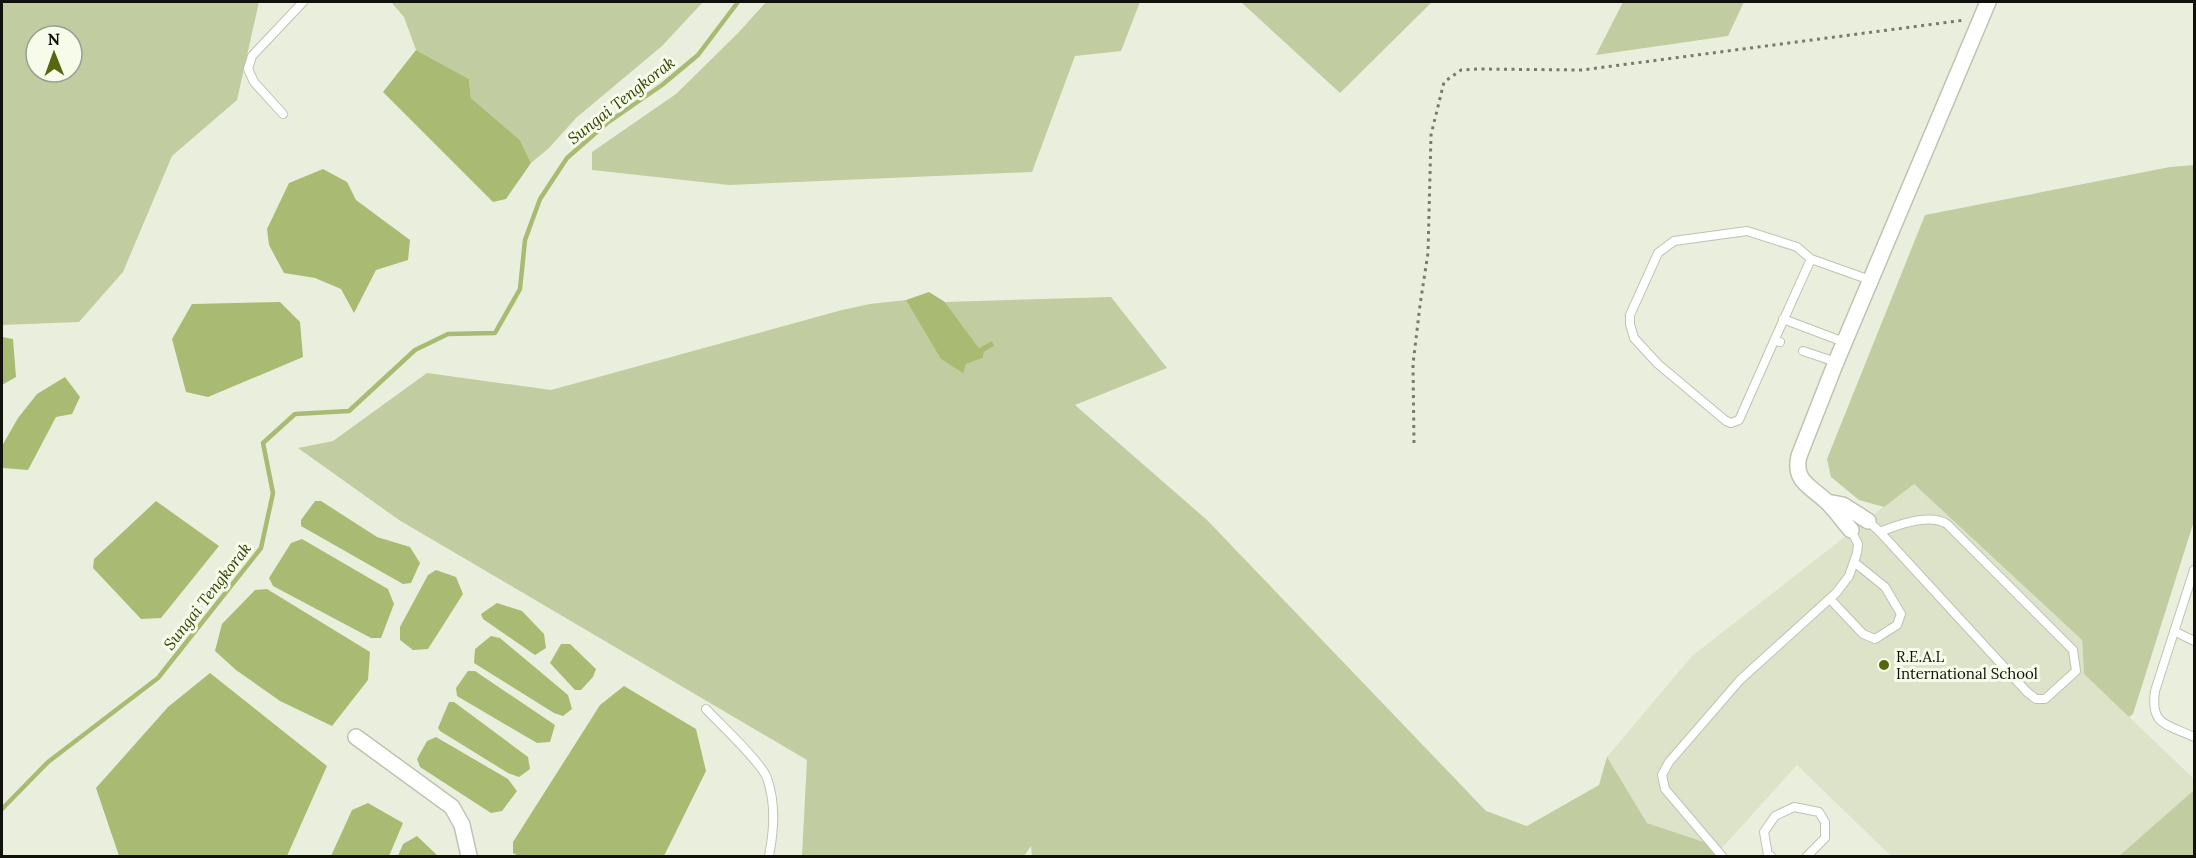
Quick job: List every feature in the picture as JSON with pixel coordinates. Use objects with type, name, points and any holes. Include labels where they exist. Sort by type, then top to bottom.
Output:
[{"type":"street","points":[[1851,530],[1800,476],[1797,468],[1799,456],[1844,342],[1988,2]]},
{"type":"street","points":[[1827,502],[1844,505],[1868,521]]},
{"type":"street","points":[[356,736],[452,807],[462,825],[469,856]]},
{"type":"lane","points":[[283,114],[254,82],[248,69],[252,56],[303,2]]},
{"type":"lane","points":[[1811,259],[1783,319],[1777,342],[1739,420],[1731,423],[1726,421],[1658,364],[1634,338],[1630,315],[1658,253],[1674,241],[1747,231],[1797,247],[1811,259],[1870,280]]},
{"type":"lane","points":[[1783,319],[1844,342]]},
{"type":"lane","points":[[1803,351],[1836,362]]},
{"type":"lane","points":[[1868,521],[2036,699],[2045,699],[2076,671],[2073,650],[1947,524],[1940,520],[1914,521],[1898,524],[1880,532]]},
{"type":"lane","points":[[1722,856],[1665,789],[1662,775],[1669,762],[1740,680],[1830,599],[1849,576],[1858,543],[1851,530]]},
{"type":"lane","points":[[1830,599],[1863,634],[1869,637],[1875,639],[1897,625],[1900,614],[1885,587],[1854,562]]},
{"type":"lane","points":[[2194,570],[2192,589],[2155,691],[2153,708],[2159,720],[2194,737]]},
{"type":"lane","points":[[2175,631],[2194,640]]},
{"type":"lane","points":[[706,709],[767,776],[773,805],[773,834],[769,856]]},
{"type":"lane","points":[[1771,856],[1764,832],[1775,816],[1794,807],[1819,812],[1826,822],[1825,838],[1807,856]]},
{"type":"path","points":[[1414,443],[1413,364],[1428,253],[1431,135],[1441,90],[1444,82],[1451,75],[1461,70],[1478,69],[1582,70],[1981,18]]},
{"type":"shaded area","points":[[2,2],[259,2],[237,100],[172,156],[123,272],[79,322],[2,325]]},
{"type":"shaded area","points":[[391,2],[703,2],[662,46],[576,118],[549,148],[531,163],[520,140],[471,98],[469,79],[416,50],[404,17]]},
{"type":"shaded area","points":[[766,2],[1140,2],[1121,51],[1075,56],[1032,172],[729,185],[592,170],[592,152],[676,94]]},
{"type":"shaded area","points":[[1241,2],[1432,2],[1340,93]]},
{"type":"shaded area","points":[[1623,2],[1744,2],[1728,36],[1596,55]]},
{"type":"shaded area","points":[[416,50],[469,79],[471,98],[520,140],[531,163],[506,199],[493,202],[383,92]]},
{"type":"shaded area","points":[[2194,165],[2194,521],[2133,714],[2129,717],[2084,674],[2082,640],[1914,484],[1884,507],[1859,500],[1831,477],[1827,459],[1925,215],[2170,167]]},
{"type":"shaded area","points":[[323,169],[347,182],[356,200],[410,240],[408,260],[376,270],[354,313],[341,289],[315,278],[284,273],[269,245],[267,229],[289,183]]},
{"type":"shaded area","points":[[929,292],[945,302],[979,348],[992,341],[994,346],[984,352],[983,358],[966,364],[963,373],[941,359],[906,300]]},
{"type":"shaded area","points":[[1111,297],[1167,368],[1075,405],[1207,520],[1486,811],[1527,826],[1599,785],[1607,757],[1647,823],[1722,848],[1715,856],[1032,856],[1031,846],[1024,856],[802,856],[807,760],[399,520],[298,448],[333,441],[427,373],[551,390],[842,310],[906,300],[915,313],[966,364],[983,358],[984,352],[993,346],[992,342],[979,348],[945,302]]},
{"type":"shaded area","points":[[280,302],[300,322],[303,357],[208,397],[186,392],[172,339],[192,304]]},
{"type":"shaded area","points":[[2,337],[13,339],[16,377],[2,385]]},
{"type":"shaded area","points":[[65,377],[80,397],[72,414],[56,417],[28,470],[3,468],[2,446],[18,418],[37,394]]},
{"type":"shaded area","name":"R.E.A.L International School","points":[[1914,483],[2082,640],[2084,674],[2194,779],[2194,790],[2119,856],[1891,856],[1797,765],[1722,848],[1647,823],[1607,757],[1692,656]]},
{"type":"shaded area","points":[[156,501],[219,546],[161,618],[141,619],[93,568],[94,559]]},
{"type":"shaded area","points":[[315,501],[321,501],[377,537],[410,547],[420,563],[411,583],[403,584],[301,526],[301,520]]},
{"type":"shaded area","points":[[302,539],[388,589],[394,604],[381,638],[371,638],[273,586],[269,578],[291,543]]},
{"type":"shaded area","points":[[436,570],[456,577],[463,594],[428,649],[413,650],[400,640],[400,627],[428,575]]},
{"type":"shaded area","points":[[267,589],[370,652],[368,680],[332,726],[280,701],[236,670],[215,651],[222,624],[255,590]]},
{"type":"shaded area","points":[[497,603],[522,611],[544,634],[546,648],[535,655],[483,619],[481,614]]},
{"type":"shaded area","points":[[491,636],[500,638],[568,695],[572,709],[563,716],[554,713],[474,663],[475,649]]},
{"type":"shaded area","points":[[561,644],[570,644],[596,669],[593,677],[581,690],[575,690],[550,663]]},
{"type":"shaded area","points":[[468,671],[475,671],[555,725],[550,742],[537,743],[457,696],[456,688]]},
{"type":"shaded area","points":[[210,673],[327,766],[287,856],[119,856],[96,788],[168,707]]},
{"type":"shaded area","points":[[624,686],[696,729],[706,771],[664,856],[518,856],[513,853],[513,842],[600,705]]},
{"type":"shaded area","points":[[449,702],[454,702],[528,757],[530,769],[519,777],[508,773],[440,731],[438,728]]},
{"type":"shaded area","points":[[436,737],[508,779],[517,791],[502,811],[491,813],[420,767],[417,759],[427,741]]},
{"type":"shaded area","points":[[2194,790],[2194,856],[2119,856]]},
{"type":"shaded area","points":[[368,803],[403,823],[389,856],[331,856],[352,810]]},
{"type":"shaded area","points":[[417,836],[438,856],[398,856],[403,844]]},
{"type":"waterway","name":"Sungai Tengkorak","points":[[2,809],[48,762],[158,678],[261,548],[273,493],[263,443],[295,414],[349,411],[415,350],[448,334],[495,333],[520,289],[525,240],[540,199],[567,158],[607,123],[662,85],[698,55],[738,2]]},
{"type":"place","name":"R.E.A.L International School","points":[[1884,665]]}]
